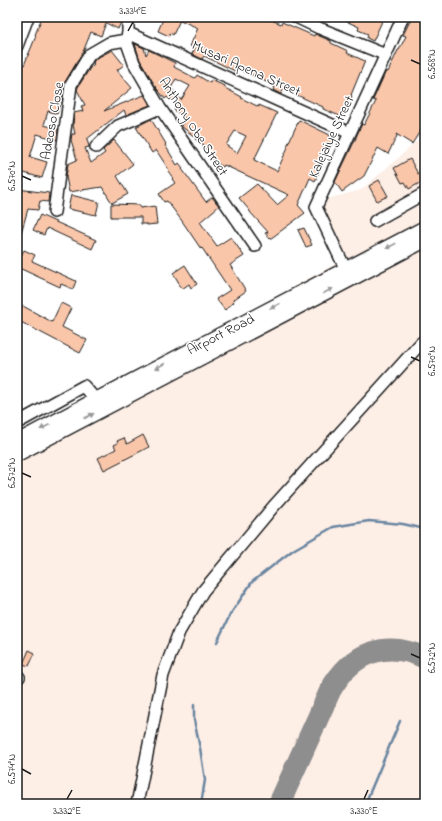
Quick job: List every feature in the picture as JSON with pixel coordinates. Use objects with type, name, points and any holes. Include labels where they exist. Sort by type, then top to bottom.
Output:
[{"type":"main road","name":"Airport Road","points":[[17,442],[425,228]]},
{"type":"main road","name":"Airport Road","points":[[17,454],[425,240]]},
{"type":"street","points":[[17,46],[28,17]]},
{"type":"street","name":"Anthony Obe Street","points":[[128,17],[127,36],[134,63],[160,108],[255,246]]},
{"type":"street","points":[[296,17],[386,56]]},
{"type":"street","name":"Kalejaiye Street","points":[[346,270],[316,207],[403,17]]},
{"type":"street","name":"Musari Apena Street","points":[[127,36],[350,133]]},
{"type":"street","name":"Adeoso Close","points":[[54,212],[71,85],[90,54],[110,42],[127,36]]},
{"type":"street","points":[[96,147],[118,126],[160,108]]},
{"type":"street","points":[[375,221],[425,193]]},
{"type":"street","points":[[137,804],[163,675],[179,632],[203,591],[273,507],[425,340]]},
{"type":"street","points":[[17,423],[84,386],[96,400]]},
{"type":"shaded area","points":[[425,133],[425,804],[17,804],[17,437],[290,292],[293,287],[343,260],[311,203],[361,190]]},
{"type":"building","points":[[42,17],[121,17],[121,22],[118,29],[106,23],[101,36],[91,32],[83,52],[65,82],[57,114],[48,111],[44,125],[58,129],[57,140],[37,134],[30,157],[47,162],[42,178],[17,171],[17,76],[20,69],[22,70]]},
{"type":"building","points":[[164,17],[238,17],[243,19],[245,17],[264,17],[281,24],[282,22],[314,36],[315,34],[348,51],[347,53],[365,61],[351,95],[352,96],[342,117],[288,91],[283,90],[281,94],[273,90],[275,86],[236,68],[235,71],[204,56],[202,59],[192,54],[195,48],[190,46],[198,28],[180,20],[173,35],[170,33],[169,36],[158,31]]},
{"type":"building","points":[[337,17],[384,17],[373,41],[367,38],[368,34],[358,30],[359,27]]},
{"type":"building","points":[[412,17],[425,17],[425,123],[412,144],[396,134],[397,136],[388,154],[378,148],[364,176],[342,192],[335,182],[362,124],[364,125],[376,101],[373,100],[386,71],[388,72],[406,36],[403,35]]},
{"type":"building","points":[[135,44],[144,48],[146,55],[149,50],[175,63],[174,67],[195,78],[197,75],[210,83],[211,80],[225,86],[225,88],[242,97],[241,98],[259,107],[259,105],[277,113],[254,160],[277,171],[299,120],[330,135],[329,137],[334,139],[315,181],[310,178],[298,205],[305,213],[270,239],[265,233],[268,232],[239,198],[257,184],[277,205],[289,195],[224,165],[223,167],[209,157],[212,153],[203,147],[204,145],[181,126],[186,119],[174,110],[176,107],[172,99],[170,100],[167,97],[165,99],[156,88],[157,87],[140,60]],"holes":[[[176,79],[190,86],[181,100],[171,88]],[[235,131],[246,136],[237,153],[226,145]]]},
{"type":"building","points":[[112,50],[124,65],[117,70],[132,88],[104,111],[144,95],[150,105],[126,115],[124,110],[87,139],[89,147],[85,148],[91,163],[105,153],[103,150],[114,140],[133,164],[117,176],[128,194],[112,203],[102,187],[69,192],[66,177],[68,164],[77,160],[71,140],[72,134],[75,134],[73,125],[74,113],[83,111],[81,106],[85,105],[77,90],[78,87],[94,64],[95,59]]},
{"type":"building","points":[[151,119],[177,165],[179,163],[183,168],[182,169],[206,202],[212,197],[219,206],[200,222],[217,246],[231,237],[244,256],[230,265],[246,291],[233,300],[234,302],[225,310],[216,299],[230,290],[202,248],[201,249],[167,201],[164,202],[159,194],[175,183],[168,171],[169,170],[156,150],[152,153],[136,127]]},
{"type":"building","points":[[410,159],[418,174],[425,171],[425,180],[409,189],[405,182],[402,183],[394,168]]},
{"type":"building","points":[[379,180],[388,196],[377,201],[369,186]]},
{"type":"building","points":[[17,189],[49,193],[48,202],[40,201],[38,210],[28,209],[19,240],[17,239]]},
{"type":"building","points":[[71,195],[99,202],[96,215],[68,209]]},
{"type":"building","points":[[111,204],[140,205],[140,208],[155,206],[157,224],[141,224],[141,217],[111,217]]},
{"type":"building","points":[[40,215],[96,240],[92,249],[47,228],[44,235],[33,230]]},
{"type":"building","points":[[304,228],[312,245],[306,247],[298,230]]},
{"type":"building","points":[[24,250],[35,255],[32,261],[76,281],[73,289],[61,284],[60,287],[17,267]]},
{"type":"building","points":[[185,265],[197,284],[191,288],[189,284],[182,289],[173,273]]},
{"type":"building","points":[[61,303],[71,308],[62,327],[87,340],[80,353],[17,320],[23,306],[52,322]]},
{"type":"building","points":[[143,435],[149,447],[104,470],[98,458],[116,449],[114,445],[118,443],[117,441],[124,438],[127,444]]},
{"type":"building","points":[[29,650],[35,653],[29,666],[23,664]]},
{"type":"waterway","points":[[217,642],[230,615],[252,582],[293,550],[333,527],[369,521],[403,524],[425,529]]},
{"type":"waterway","points":[[194,705],[194,720],[205,780],[201,804]]},
{"type":"waterway","points":[[365,804],[400,721]]},
{"type":"taxiway","points":[[279,804],[330,691],[338,678],[348,667],[370,653],[383,650],[410,652],[425,658]]}]
